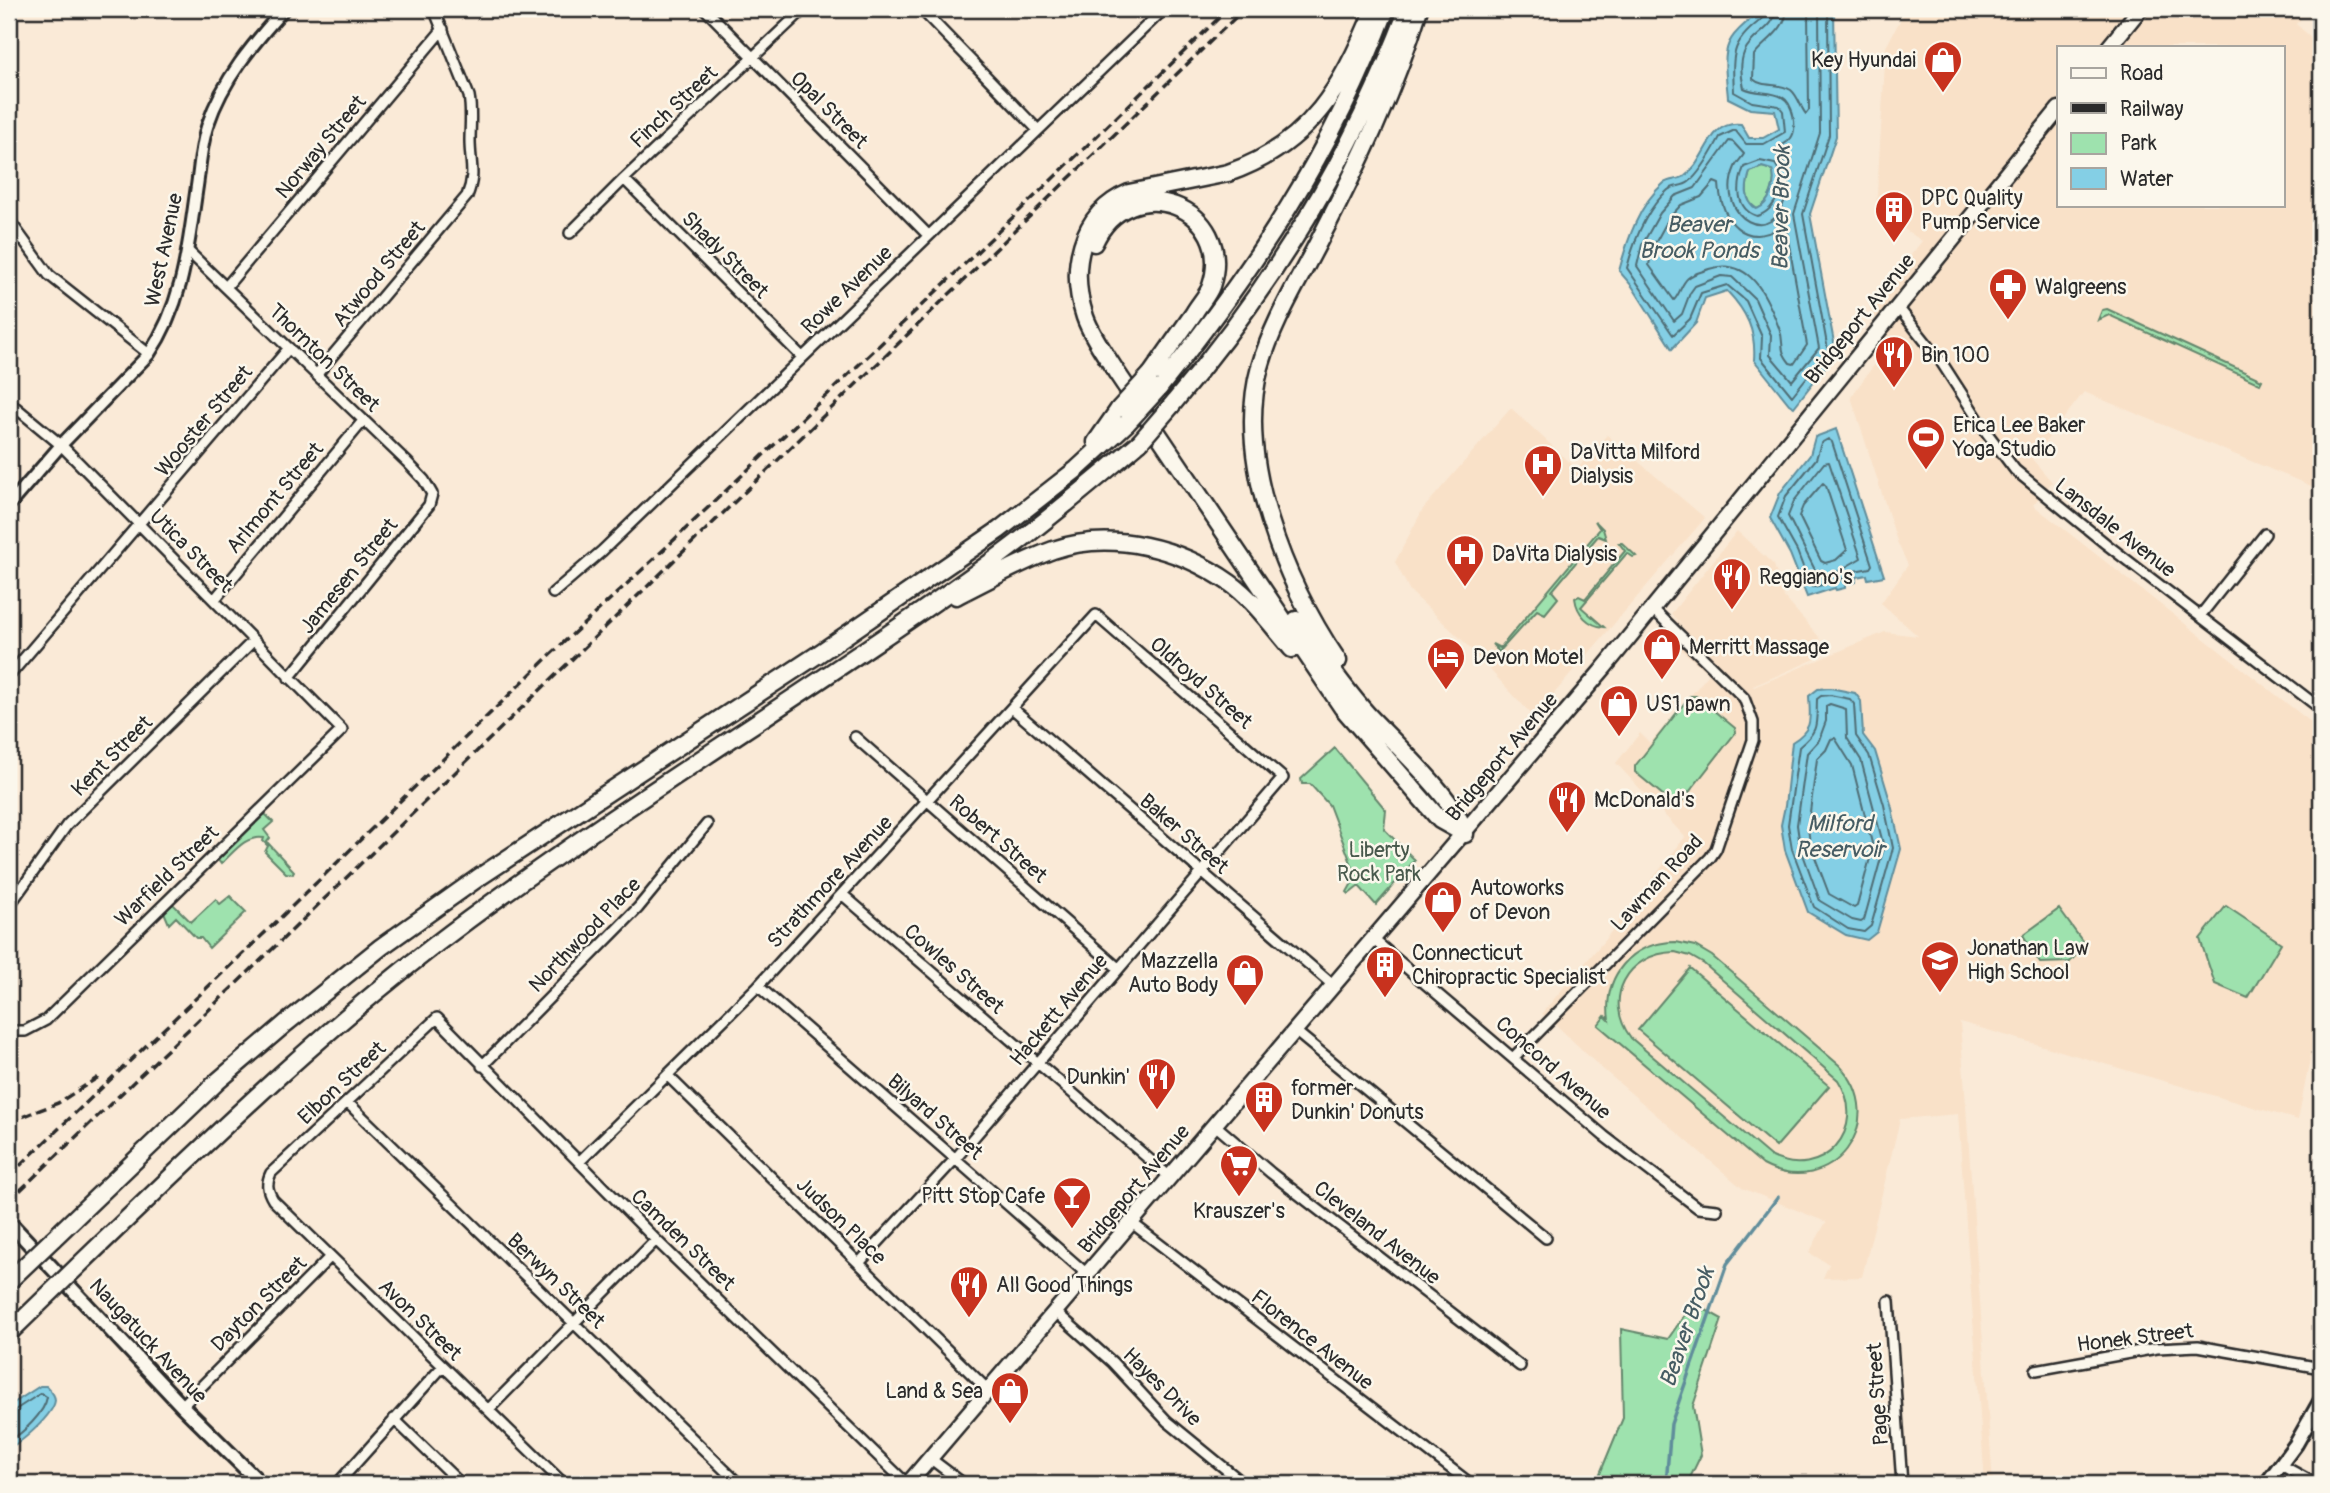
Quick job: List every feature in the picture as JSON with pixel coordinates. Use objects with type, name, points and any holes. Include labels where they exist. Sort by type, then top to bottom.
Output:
[{"type":"highway","points":[[1342,707],[1092,334],[1080,300],[1077,270],[1083,240],[1091,225],[1098,214],[1118,198],[1129,193],[1242,168],[1276,152],[1304,129],[1325,105],[1345,74],[1374,9]]},
{"type":"highway","points":[[9,1281],[213,1086],[285,1024],[391,940],[478,878],[999,530],[1077,469],[1245,277],[1288,211],[1345,105],[1386,9]]},
{"type":"highway","points":[[9,1333],[256,1095],[338,1023],[430,949],[535,873],[998,557],[1072,500],[1140,442],[1237,323],[1304,225],[1362,119],[1408,9]]},
{"type":"highway","points":[[1401,748],[1331,651],[1292,576],[1267,507],[1256,462],[1254,424],[1256,389],[1266,348],[1369,137],[1406,50],[1419,9]]},
{"type":"highway","points":[[1155,381],[1210,288],[1215,267],[1211,242],[1199,221],[1184,208],[1158,201],[1145,201],[1117,212],[1100,230],[1094,242],[1087,278],[1101,327],[1123,365],[1261,572],[1350,692],[1452,807],[1461,820],[1465,834]]},
{"type":"highway","points":[[910,618],[1054,550],[1077,545],[1119,542],[1157,548],[1197,564],[1231,584],[1267,620],[1440,820],[1465,834]]},
{"type":"main road","points":[[2110,46],[2140,9]]},
{"type":"main road","name":"Bridgeport Avenue","points":[[908,1484],[1465,834],[1653,609],[2057,111]]},
{"type":"main road","name":"Naugatuck Avenue","points":[[9,1222],[183,1406],[261,1484]]},
{"type":"main road","points":[[2266,1484],[2309,1424],[2321,1399]]},
{"type":"street","points":[[434,9],[443,29]]},
{"type":"street","name":"Opal Street","points":[[705,9],[929,235]]},
{"type":"street","name":"Finch Street","points":[[569,233],[804,9]]},
{"type":"street","points":[[921,9],[1038,130]]},
{"type":"street","name":"Rowe Avenue","points":[[553,593],[602,551],[1164,9]]},
{"type":"street","name":"West Avenue","points":[[9,505],[61,445],[149,354],[173,311],[188,251],[204,137],[217,100],[248,51],[281,10]]},
{"type":"street","name":"Atwood Street","points":[[317,374],[467,197],[474,174],[470,145],[471,106],[466,86],[443,29]]},
{"type":"street","name":"Norway Street","points":[[226,287],[443,29]]},
{"type":"street","name":"Shady Street","points":[[624,178],[802,357]]},
{"type":"street","points":[[9,220],[49,275],[149,354]]},
{"type":"street","name":"Thornton Street","points":[[188,251],[407,462],[424,480],[432,494]]},
{"type":"street","name":"Lansdale Avenue","points":[[1897,306],[1940,360],[1992,441],[2015,470],[2106,544],[2321,707]]},
{"type":"street","name":"Wooster Street","points":[[9,676],[289,348]]},
{"type":"street","name":"Utica Street","points":[[9,402],[61,445],[215,598],[289,678],[342,730]]},
{"type":"street","name":"Arlmont Street","points":[[215,598],[363,421]]},
{"type":"street","name":"Jamesen Street","points":[[289,678],[429,505],[432,494]]},
{"type":"street","points":[[2200,616],[2265,534]]},
{"type":"street","name":"Lawman Road","points":[[1514,1057],[1710,859],[1716,849],[1753,740],[1753,722],[1744,698],[1653,609]]},
{"type":"street","name":"Strathmore Avenue","points":[[579,1162],[758,986],[844,895],[1096,615]]},
{"type":"street","name":"Oldroyd Street","points":[[1096,615],[1283,778]]},
{"type":"street","name":"Kent Street","points":[[9,906],[67,825],[254,641]]},
{"type":"street","name":"Baker Street","points":[[1012,708],[1334,986]]},
{"type":"street","name":"Warfield Street","points":[[9,1031],[25,1031],[46,1020],[342,730]]},
{"type":"street","name":"Robert Street","points":[[855,737],[1118,968]]},
{"type":"street","name":"Hackett Avenue","points":[[859,1263],[956,1158],[1283,778]]},
{"type":"street","name":"Northwood Place","points":[[482,1066],[638,908],[707,824]]},
{"type":"street","name":"Cowles Street","points":[[844,895],[1171,1178]]},
{"type":"street","name":"Concord Avenue","points":[[1374,940],[1604,1136],[1698,1208],[1717,1210]]},
{"type":"street","name":"Bilyard Street","points":[[758,986],[1088,1275]]},
{"type":"street","name":"Camden Street","points":[[437,1018],[656,1240],[908,1484]]},
{"type":"street","name":"Elbon Street","points":[[271,1173],[437,1018]]},
{"type":"street","points":[[1295,1031],[1546,1238]]},
{"type":"street","name":"Judson Place","points":[[668,1076],[989,1391]]},
{"type":"street","name":"Berwyn Street","points":[[348,1102],[739,1484]]},
{"type":"street","name":"Cleveland Avenue","points":[[1215,1125],[1270,1172],[1520,1366]]},
{"type":"street","name":"Avon Street","points":[[271,1173],[267,1187],[273,1199],[564,1484]]},
{"type":"street","name":"Florence Avenue","points":[[1132,1223],[1471,1484]]},
{"type":"street","points":[[488,1410],[656,1240]]},
{"type":"street","name":"Dayton Street","points":[[183,1406],[330,1256]]},
{"type":"street","name":"Page Street","points":[[1889,1301],[1902,1484]]},
{"type":"street","name":"Hayes Drive","points":[[1057,1312],[1112,1362],[1167,1422],[1244,1484]]},
{"type":"street","name":"Honek Street","points":[[2036,1370],[2157,1349],[2198,1346],[2321,1368]]},
{"type":"street","points":[[337,1484],[443,1366]]},
{"type":"street","points":[[394,1419],[461,1484]]},
{"type":"street","points":[[931,1459],[964,1484]]},
{"type":"street","points":[[2281,1465],[2316,1484]]},
{"type":"shaded area","name":"Jonathan Law High School","points":[[1906,9],[2310,9],[2296,24],[2321,46],[2321,490],[2084,392],[2032,459],[2052,482],[2033,505],[2321,730],[2321,1003],[2298,1120],[1960,1022],[1993,1484],[1985,1484],[1958,1114],[1900,1119],[1862,1277],[1823,1278],[1829,1264],[1809,1253],[1826,1222],[1742,1188],[1598,1065],[1554,1023],[1527,1054],[1520,1047],[1545,1017],[1542,1013],[1603,942],[1685,837],[1616,763],[1640,733],[1650,743],[1709,674],[1659,630],[1671,616],[1686,629],[1671,614],[1737,531],[1774,565],[1784,597],[1820,638],[1822,656],[1754,687],[1885,632],[1918,636],[1881,603],[1908,565],[1898,544],[1851,397],[1891,341],[1870,308],[1922,241],[1876,210],[1886,47]]},
{"type":"shaded area","points":[[1511,408],[1577,469],[1607,435],[1705,518],[1534,717],[1462,640],[1410,591],[1395,562],[1423,509]]},
{"type":"green space","points":[[1762,167],[1772,170],[1774,180],[1769,198],[1757,209],[1749,202],[1747,187],[1750,172]]},
{"type":"green space","points":[[2107,309],[2262,380],[2260,384],[2109,315],[2098,320],[2102,310]]},
{"type":"green space","points":[[1595,521],[1603,529],[1606,539],[1598,536],[1552,591],[1558,598],[1545,614],[1537,610],[1499,652],[1492,644],[1500,648],[1600,529]]},
{"type":"green space","points":[[1619,543],[1636,556],[1627,553],[1581,607],[1604,627],[1599,626],[1589,622],[1581,614],[1575,598],[1579,596],[1585,599],[1625,551]]},
{"type":"green space","points":[[1690,696],[1696,696],[1735,728],[1736,732],[1679,805],[1675,805],[1635,772],[1635,766]]},
{"type":"green space","name":"Liberty Rock Park","points":[[1335,748],[1386,810],[1384,829],[1415,860],[1376,905],[1359,886],[1349,894],[1347,892],[1356,876],[1329,805],[1310,784],[1302,784],[1301,779]]},
{"type":"green space","points":[[265,814],[273,822],[264,830],[270,838],[267,842],[294,871],[293,874],[286,873],[265,852],[268,846],[263,841],[264,838],[245,842],[221,864],[218,860]]},
{"type":"green space","points":[[230,896],[246,912],[209,948],[176,917],[169,924],[164,912],[173,904],[191,922],[216,899],[220,904]]},
{"type":"green space","points":[[2226,906],[2281,943],[2248,998],[2215,984],[2200,939]]},
{"type":"green space","points":[[2059,909],[2085,945],[2070,962],[2040,963],[2023,935]]},
{"type":"green space","points":[[1676,942],[1695,946],[1712,956],[1839,1065],[1854,1087],[1859,1109],[1857,1131],[1847,1149],[1831,1164],[1811,1172],[1788,1173],[1763,1165],[1598,1025],[1605,1016],[1609,1020],[1611,989],[1623,965],[1633,955],[1660,944]],"holes":[[[1675,952],[1704,964],[1838,1080],[1846,1098],[1848,1116],[1844,1133],[1836,1146],[1823,1157],[1807,1162],[1789,1162],[1770,1156],[1631,1038],[1619,1008],[1624,981],[1632,969],[1658,954]]]},
{"type":"green space","points":[[1690,968],[1829,1086],[1776,1147],[1638,1030]]},
{"type":"green space","points":[[1693,1303],[1722,1319],[1693,1406],[1701,1455],[1687,1484],[1600,1484],[1599,1476],[1623,1418],[1621,1329],[1668,1339]]},
{"type":"water","name":"Beaver Brook Ponds","points":[[1765,9],[1834,9],[1836,136],[1810,214],[1836,353],[1794,407],[1754,360],[1749,322],[1727,291],[1705,298],[1696,323],[1672,349],[1632,286],[1619,271],[1630,236],[1648,201],[1664,183],[1685,176],[1692,169],[1721,128],[1730,124],[1741,124],[1749,138],[1763,138],[1779,129],[1775,111],[1750,109],[1728,98],[1725,63],[1729,43],[1740,29]],"holes":[[[1762,167],[1772,170],[1774,180],[1771,192],[1766,202],[1757,209],[1749,202],[1748,197],[1750,172]]]},
{"type":"water","points":[[1836,429],[1884,576],[1868,579],[1867,575],[1856,577],[1856,582],[1845,585],[1845,588],[1835,588],[1807,597],[1790,554],[1770,518],[1780,493],[1810,455],[1815,437]]},
{"type":"water","name":"Milford Reservoir","points":[[1830,688],[1855,693],[1861,701],[1863,735],[1875,751],[1901,849],[1877,932],[1867,940],[1846,935],[1808,912],[1785,850],[1781,825],[1792,742],[1807,728],[1810,717],[1809,696],[1818,689]]},
{"type":"water","points":[[40,1386],[46,1386],[53,1394],[53,1406],[36,1428],[9,1447],[9,1406]]},
{"type":"waterway","name":"Beaver Brook","points":[[1666,1484],[1671,1424],[1727,1264],[1778,1197]]},
{"type":"railway","points":[[9,1176],[273,925],[548,657],[944,284],[1228,9]]},
{"type":"railway","points":[[9,1201],[1244,9]]},
{"type":"railway","points":[[9,1122],[58,1103],[102,1075]]},
{"type":"place","name":"Key Hyundai","points":[[1943,94]]},
{"type":"place","name":"DPC Quality Pump Service","points":[[1894,244]]},
{"type":"place","name":"Walgreens","points":[[2008,321]]},
{"type":"place","name":"Bin 100","points":[[1894,389]]},
{"type":"place","name":"Erica Lee Baker Yoga Studio","points":[[1926,471]]},
{"type":"place","name":"DaVitta Milford Dialysis","points":[[1543,498]]},
{"type":"place","name":"DaVita Dialysis","points":[[1465,588]]},
{"type":"place","name":"Reggiano's","points":[[1732,611]]},
{"type":"place","name":"Merritt Massage","points":[[1662,681]]},
{"type":"place","name":"Devon Motel","points":[[1446,691]]},
{"type":"place","name":"US1 pawn","points":[[1619,738]]},
{"type":"place","name":"McDonald's","points":[[1567,834]]},
{"type":"place","name":"Autoworks of Devon","points":[[1443,934]]},
{"type":"place","name":"Jonathan Law High School","points":[[1940,994]]},
{"type":"place","name":"Connecticut Chiropractic Specialist","points":[[1385,999]]},
{"type":"place","name":"Mazzella Auto Body","points":[[1245,1007]]},
{"type":"place","name":"Dunkin'","points":[[1157,1111]]},
{"type":"place","name":"former Dunkin' Donuts","points":[[1264,1134]]},
{"type":"place","name":"Krauszer's","points":[[1239,1198]]},
{"type":"place","name":"Pitt Stop Cafe","points":[[1072,1230]]},
{"type":"place","name":"All Good Things","points":[[969,1319]]},
{"type":"place","name":"Land & Sea","points":[[1010,1425]]}]
